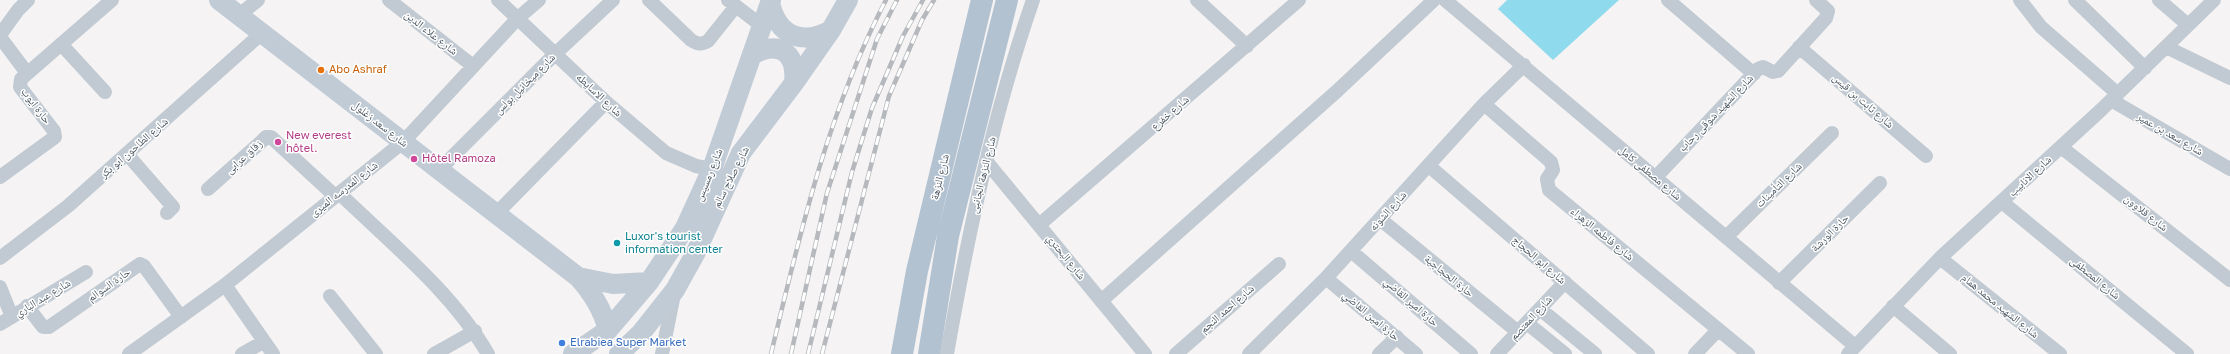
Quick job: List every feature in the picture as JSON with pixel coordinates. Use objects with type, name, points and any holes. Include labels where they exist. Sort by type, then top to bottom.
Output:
[{"type":"main road","name":"شارع سعد زغلول","points":[[219,0],[578,277],[592,293],[603,313],[608,330]]},
{"type":"main road","name":"شارع صلاح سالم","points":[[619,354],[641,333],[675,290],[695,254],[741,153],[794,83],[831,30],[848,0]]},
{"type":"main road","name":"شارع النزهة","points":[[902,354],[917,271],[982,0]]},
{"type":"main road","name":"شارع النزهة","points":[[929,354],[948,236],[1007,0]]},
{"type":"main road","points":[[770,2],[773,16],[781,28],[792,35],[812,38],[831,30]]},
{"type":"main road","name":"شارع رمسيس","points":[[573,354],[608,330],[649,282],[685,228],[712,169],[770,2]]},
{"type":"main road","points":[[752,55],[763,49],[774,48],[785,52],[792,60],[795,71],[794,83]]},
{"type":"main road","name":"شارع سعد زغلول","points":[[578,277],[613,284],[649,282]]},
{"type":"street","points":[[27,73],[0,36],[18,10],[28,0]]},
{"type":"street","name":"حارة ايوب","points":[[0,177],[55,137],[54,131],[20,87],[21,79],[112,0]]},
{"type":"street","points":[[239,15],[258,0]]},
{"type":"street","name":"شارع علاء الدين","points":[[389,0],[473,66]]},
{"type":"street","name":"شارع الاسايطه","points":[[498,0],[606,102],[666,153],[691,164],[712,169]]},
{"type":"street","name":"شارع المدرسه الميرى","points":[[129,354],[225,285],[404,142],[518,18],[538,0]]},
{"type":"street","name":"شارع ميخائيل بولس","points":[[439,170],[555,54],[613,0]]},
{"type":"street","points":[[648,0],[696,44],[703,44],[708,41],[732,3],[762,26]]},
{"type":"street","name":"شارع النزهة الجانبى","points":[[947,354],[965,254],[986,161],[1033,0]]},
{"type":"street","points":[[1197,0],[1247,46]]},
{"type":"street","name":"شارع خفرع","points":[[1039,225],[1299,0]]},
{"type":"street","points":[[1102,301],[1337,91],[1434,0]]},
{"type":"street","name":"شارع مصطفى كامل","points":[[1445,0],[1524,65],[1780,283],[1851,350]]},
{"type":"street","points":[[1668,0],[1754,74]]},
{"type":"street","name":"شارع الشهيد شوقى رحاب","points":[[1655,178],[1754,74],[1763,67],[1770,72],[1775,72],[1800,47],[1826,18],[1828,13],[1816,0]]},
{"type":"street","name":"شارع سعد بن عمير","points":[[2020,0],[2041,27],[2114,97],[2230,168]]},
{"type":"street","points":[[2075,0],[2145,68]]},
{"type":"street","points":[[2159,0],[2188,25]]},
{"type":"street","name":"شارع الانابيب","points":[[1851,350],[1940,258],[2145,68],[2214,0]]},
{"type":"street","name":"شارع الطاحون ابو بكر","points":[[0,258],[68,206],[262,33]]},
{"type":"street","points":[[61,44],[105,92]]},
{"type":"street","name":"شارع ثابت بن قيس","points":[[1800,47],[1926,156]]},
{"type":"street","points":[[2166,47],[2230,78]]},
{"type":"street","name":"شارع الشونه","points":[[1248,354],[1352,251],[1484,104],[1524,65]]},
{"type":"street","points":[[496,214],[606,102]]},
{"type":"street","name":"شارع فاطمه الزهراء","points":[[1484,104],[1551,162],[1554,170],[1547,179],[1549,190],[1748,354]]},
{"type":"street","name":"شارع التأمينات","points":[[1726,237],[1832,133]]},
{"type":"street","name":"زقاق عرابى","points":[[208,190],[261,142],[271,137],[337,195]]},
{"type":"street","name":"شارع قلاوون","points":[[2061,147],[2230,280]]},
{"type":"street","points":[[127,154],[173,207],[167,213]]},
{"type":"street","name":"شارع البحتري","points":[[986,161],[1145,354]]},
{"type":"street","name":"شارع ابو الحجاج","points":[[1429,166],[1648,354]]},
{"type":"street","name":"حارة الورشة","points":[[1780,283],[1880,183]]},
{"type":"street","points":[[337,195],[453,304],[474,331],[488,354]]},
{"type":"street","name":"شارع المصطفى","points":[[2002,202],[2187,354]]},
{"type":"street","name":"حارة الحجاجية","points":[[1380,219],[1523,327],[1565,354]]},
{"type":"street","name":"حارة امير القاضي","points":[[1352,251],[1471,354]]},
{"type":"street","name":"شارع الشهيد محمد همام","points":[[1940,258],[2060,354]]},
{"type":"street","name":"حارة السوالم","points":[[27,306],[43,327],[49,327],[140,264],[144,266],[181,317]]},
{"type":"street","name":"شارع احمد النجم","points":[[1176,354],[1279,264]]},
{"type":"street","name":"شارع عبد الباري","points":[[6,321],[27,306],[86,272]]},
{"type":"street","name":"حارة امين القاضي","points":[[1326,278],[1416,354]]},
{"type":"street","name":"شارع المعتصم","points":[[1497,354],[1565,282]]},
{"type":"street","points":[[225,285],[263,342],[273,354]]},
{"type":"street","points":[[0,287],[6,321]]},
{"type":"street","points":[[662,354],[675,290]]},
{"type":"street","points":[[330,296],[376,354]]},
{"type":"street","points":[[1893,306],[1950,354]]},
{"type":"street","points":[[1540,309],[1595,354]]},
{"type":"street","points":[[1695,354],[1718,330]]},
{"type":"street","points":[[434,354],[474,331]]},
{"type":"street","points":[[1379,354],[1397,337]]},
{"type":"street","points":[[242,354],[263,342]]},
{"type":"water","points":[[1507,0],[1619,0],[1553,60],[1498,9]]},
{"type":"railway","points":[[771,354],[805,218],[832,129],[848,85],[886,0]]},
{"type":"railway","points":[[791,354],[827,193],[877,39],[897,0]]},
{"type":"railway","points":[[808,354],[852,172],[872,108],[903,36],[923,0]]},
{"type":"railway","points":[[822,354],[889,96],[922,20],[934,0]]},
{"type":"place","name":"Abo Ashraf","points":[[321,70]]},
{"type":"place","name":"New everest hôtel.","points":[[278,142]]},
{"type":"place","name":"Hôtel Ramoza","points":[[414,159]]},
{"type":"place","name":"Luxor's tourist information center","points":[[617,243]]},
{"type":"place","name":"Elrabiea Super Market","points":[[562,343]]}]
